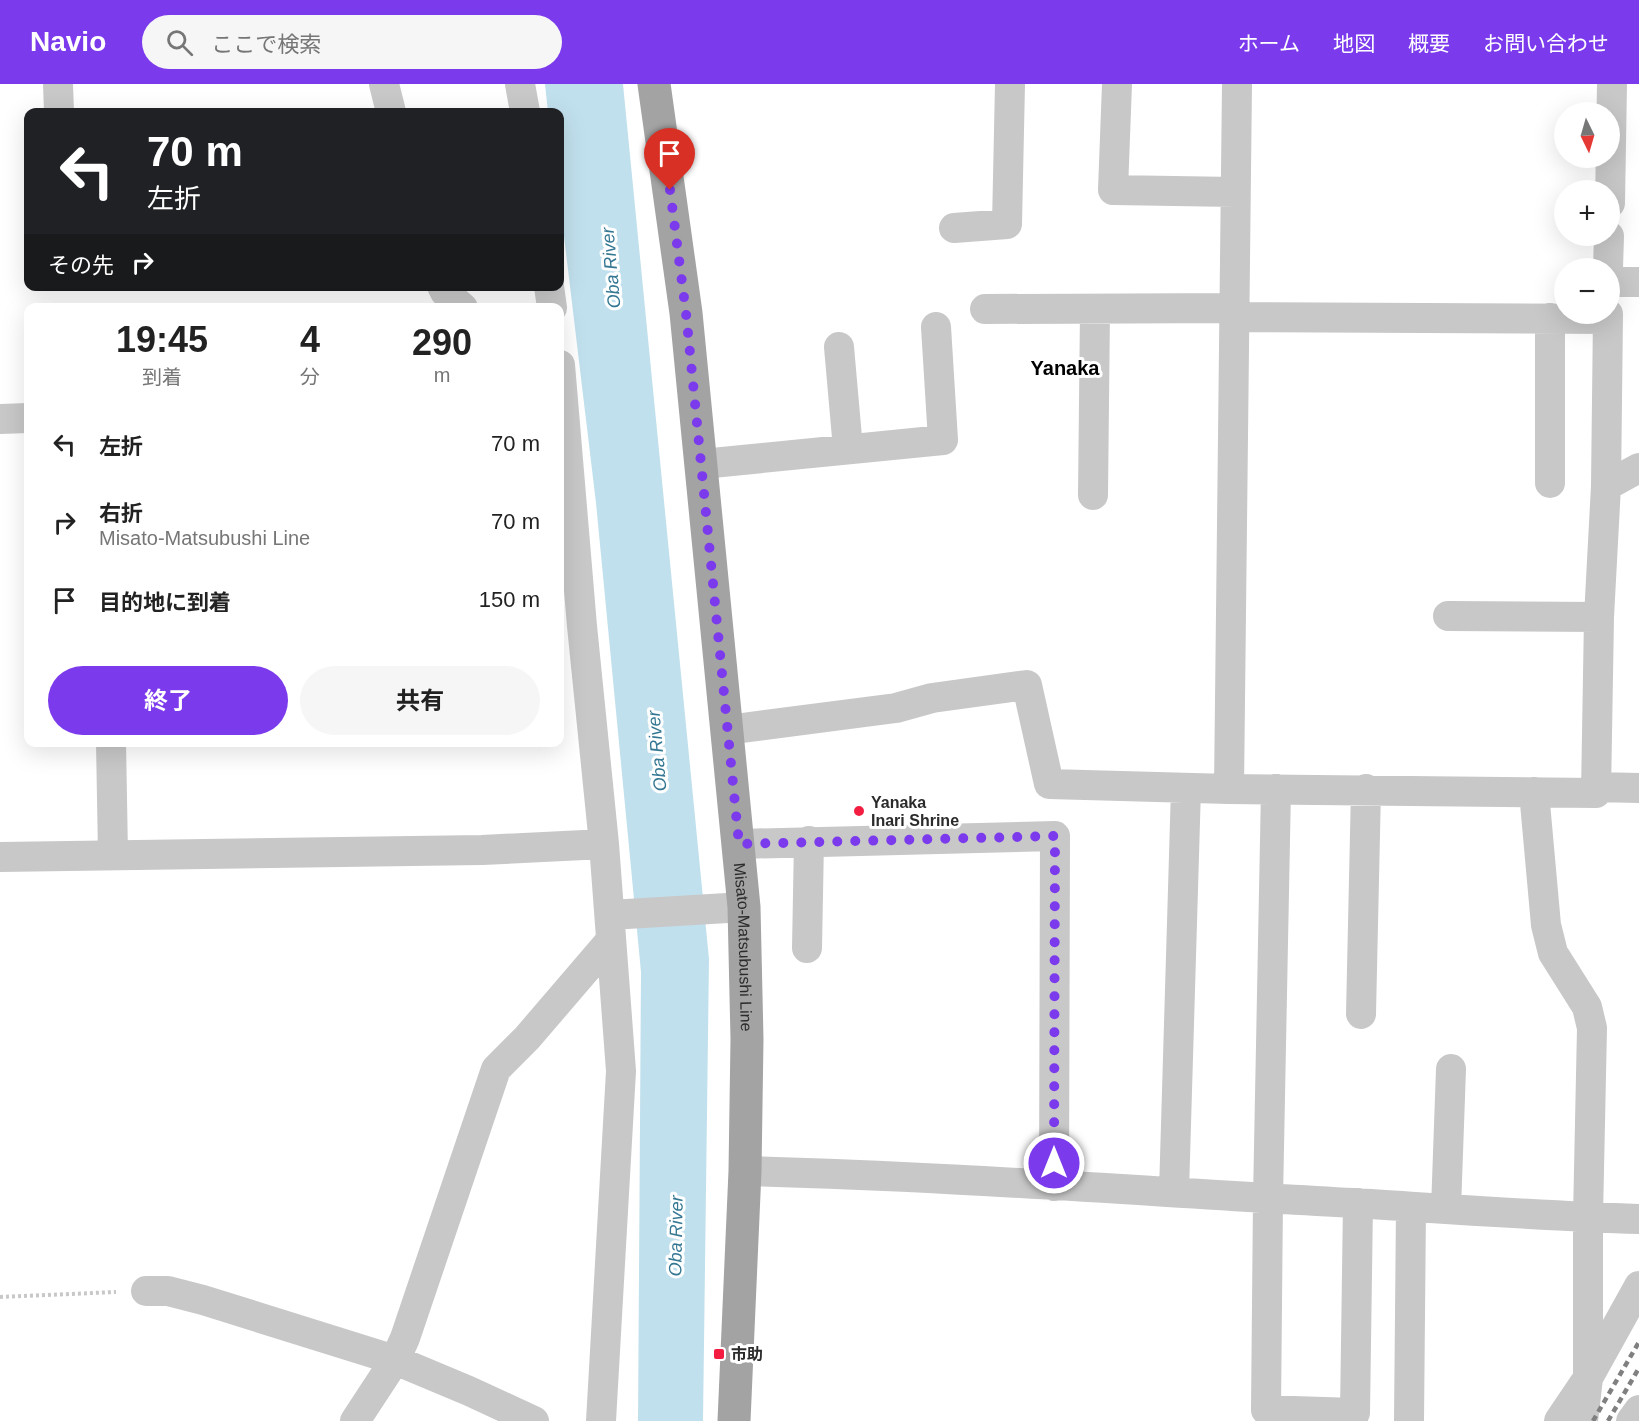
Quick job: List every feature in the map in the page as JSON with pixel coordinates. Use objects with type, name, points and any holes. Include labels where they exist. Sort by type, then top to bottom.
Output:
[{"type":"main road","name":"Misato-Matsubushi Line","points":[[654,84],[676,233],[702,464],[739,844],[731,908],[747,1016],[745,1170],[734,1421]]},
{"type":"street","points":[[58,84],[59,108]]},
{"type":"street","points":[[384,84],[390,108]]},
{"type":"street","points":[[520,84],[524,108]]},
{"type":"street","points":[[954,228],[1007,224],[1010,84]]},
{"type":"street","points":[[1117,84],[1113,190],[1235,192]]},
{"type":"street","points":[[1229,789],[1237,84]]},
{"type":"street","points":[[1610,180],[1611,84]]},
{"type":"street","points":[[1620,282],[1639,282]]},
{"type":"street","points":[[444,291],[457,303]]},
{"type":"street","points":[[985,309],[1554,318]]},
{"type":"street","points":[[1093,495],[1095,310]]},
{"type":"street","points":[[1550,318],[1550,483]]},
{"type":"street","points":[[727,730],[896,708],[932,698],[1027,685],[1049,784],[1229,789],[1596,793],[1599,616],[1606,486],[1608,324]]},
{"type":"street","points":[[702,464],[944,440],[936,327]]},
{"type":"street","points":[[839,347],[848,448]]},
{"type":"street","points":[[564,417],[583,638],[604,844],[615,923],[621,1071],[601,1421]]},
{"type":"street","points":[[0,419],[24,418]]},
{"type":"street","points":[[1606,486],[1639,468]]},
{"type":"street","points":[[1448,616],[1599,616]]},
{"type":"street","points":[[111,747],[113,855]]},
{"type":"street","points":[[1596,787],[1639,788]]},
{"type":"street","points":[[1174,1192],[1186,788]]},
{"type":"street","points":[[1276,789],[1266,1410],[1355,1413],[1358,1203]]},
{"type":"street","points":[[1361,1014],[1366,789]]},
{"type":"street","points":[[1534,792],[1546,926],[1553,953],[1587,1007],[1592,1028],[1588,1217],[1588,1378],[1583,1421]]},
{"type":"street","points":[[739,844],[1055,836],[1054,1186]]},
{"type":"street","points":[[807,948],[809,841]]},
{"type":"street","points":[[2,857],[482,850],[604,844]]},
{"type":"street","points":[[356,1421],[395,1360],[405,1338],[496,1069],[527,1038],[615,923],[731,908]]},
{"type":"street","points":[[1446,1209],[1451,1069]]},
{"type":"street","points":[[745,1170],[1639,1219]]},
{"type":"street","points":[[1409,1421],[1411,1208]]},
{"type":"street","points":[[1559,1421],[1588,1378],[1639,1286]]},
{"type":"street","points":[[146,1291],[168,1291],[203,1300],[395,1360],[534,1421]]},
{"type":"street","points":[[1632,1421],[1639,1410]]},
{"type":"path","points":[[0,1297],[146,1291]]},
{"type":"water","name":"Oba River","points":[[545,84],[623,84],[709,959],[703,1421],[638,1421],[641,972],[596,503],[564,236],[564,108],[548,108]]},
{"type":"railway","points":[[1593,1421],[1639,1342]]},
{"type":"railway","points":[[1608,1421],[1639,1368]]},
{"type":"place","name":"Yanaka Inari Shrine","points":[[859,811]]},
{"type":"place","name":"市助","points":[[719,1354]]},
{"type":"district","name":"Yanaka","points":[[1065,368]]},
{"type":"route","points":[[670,190],[702,464],[739,844],[1055,836],[1054,1163]]}]
